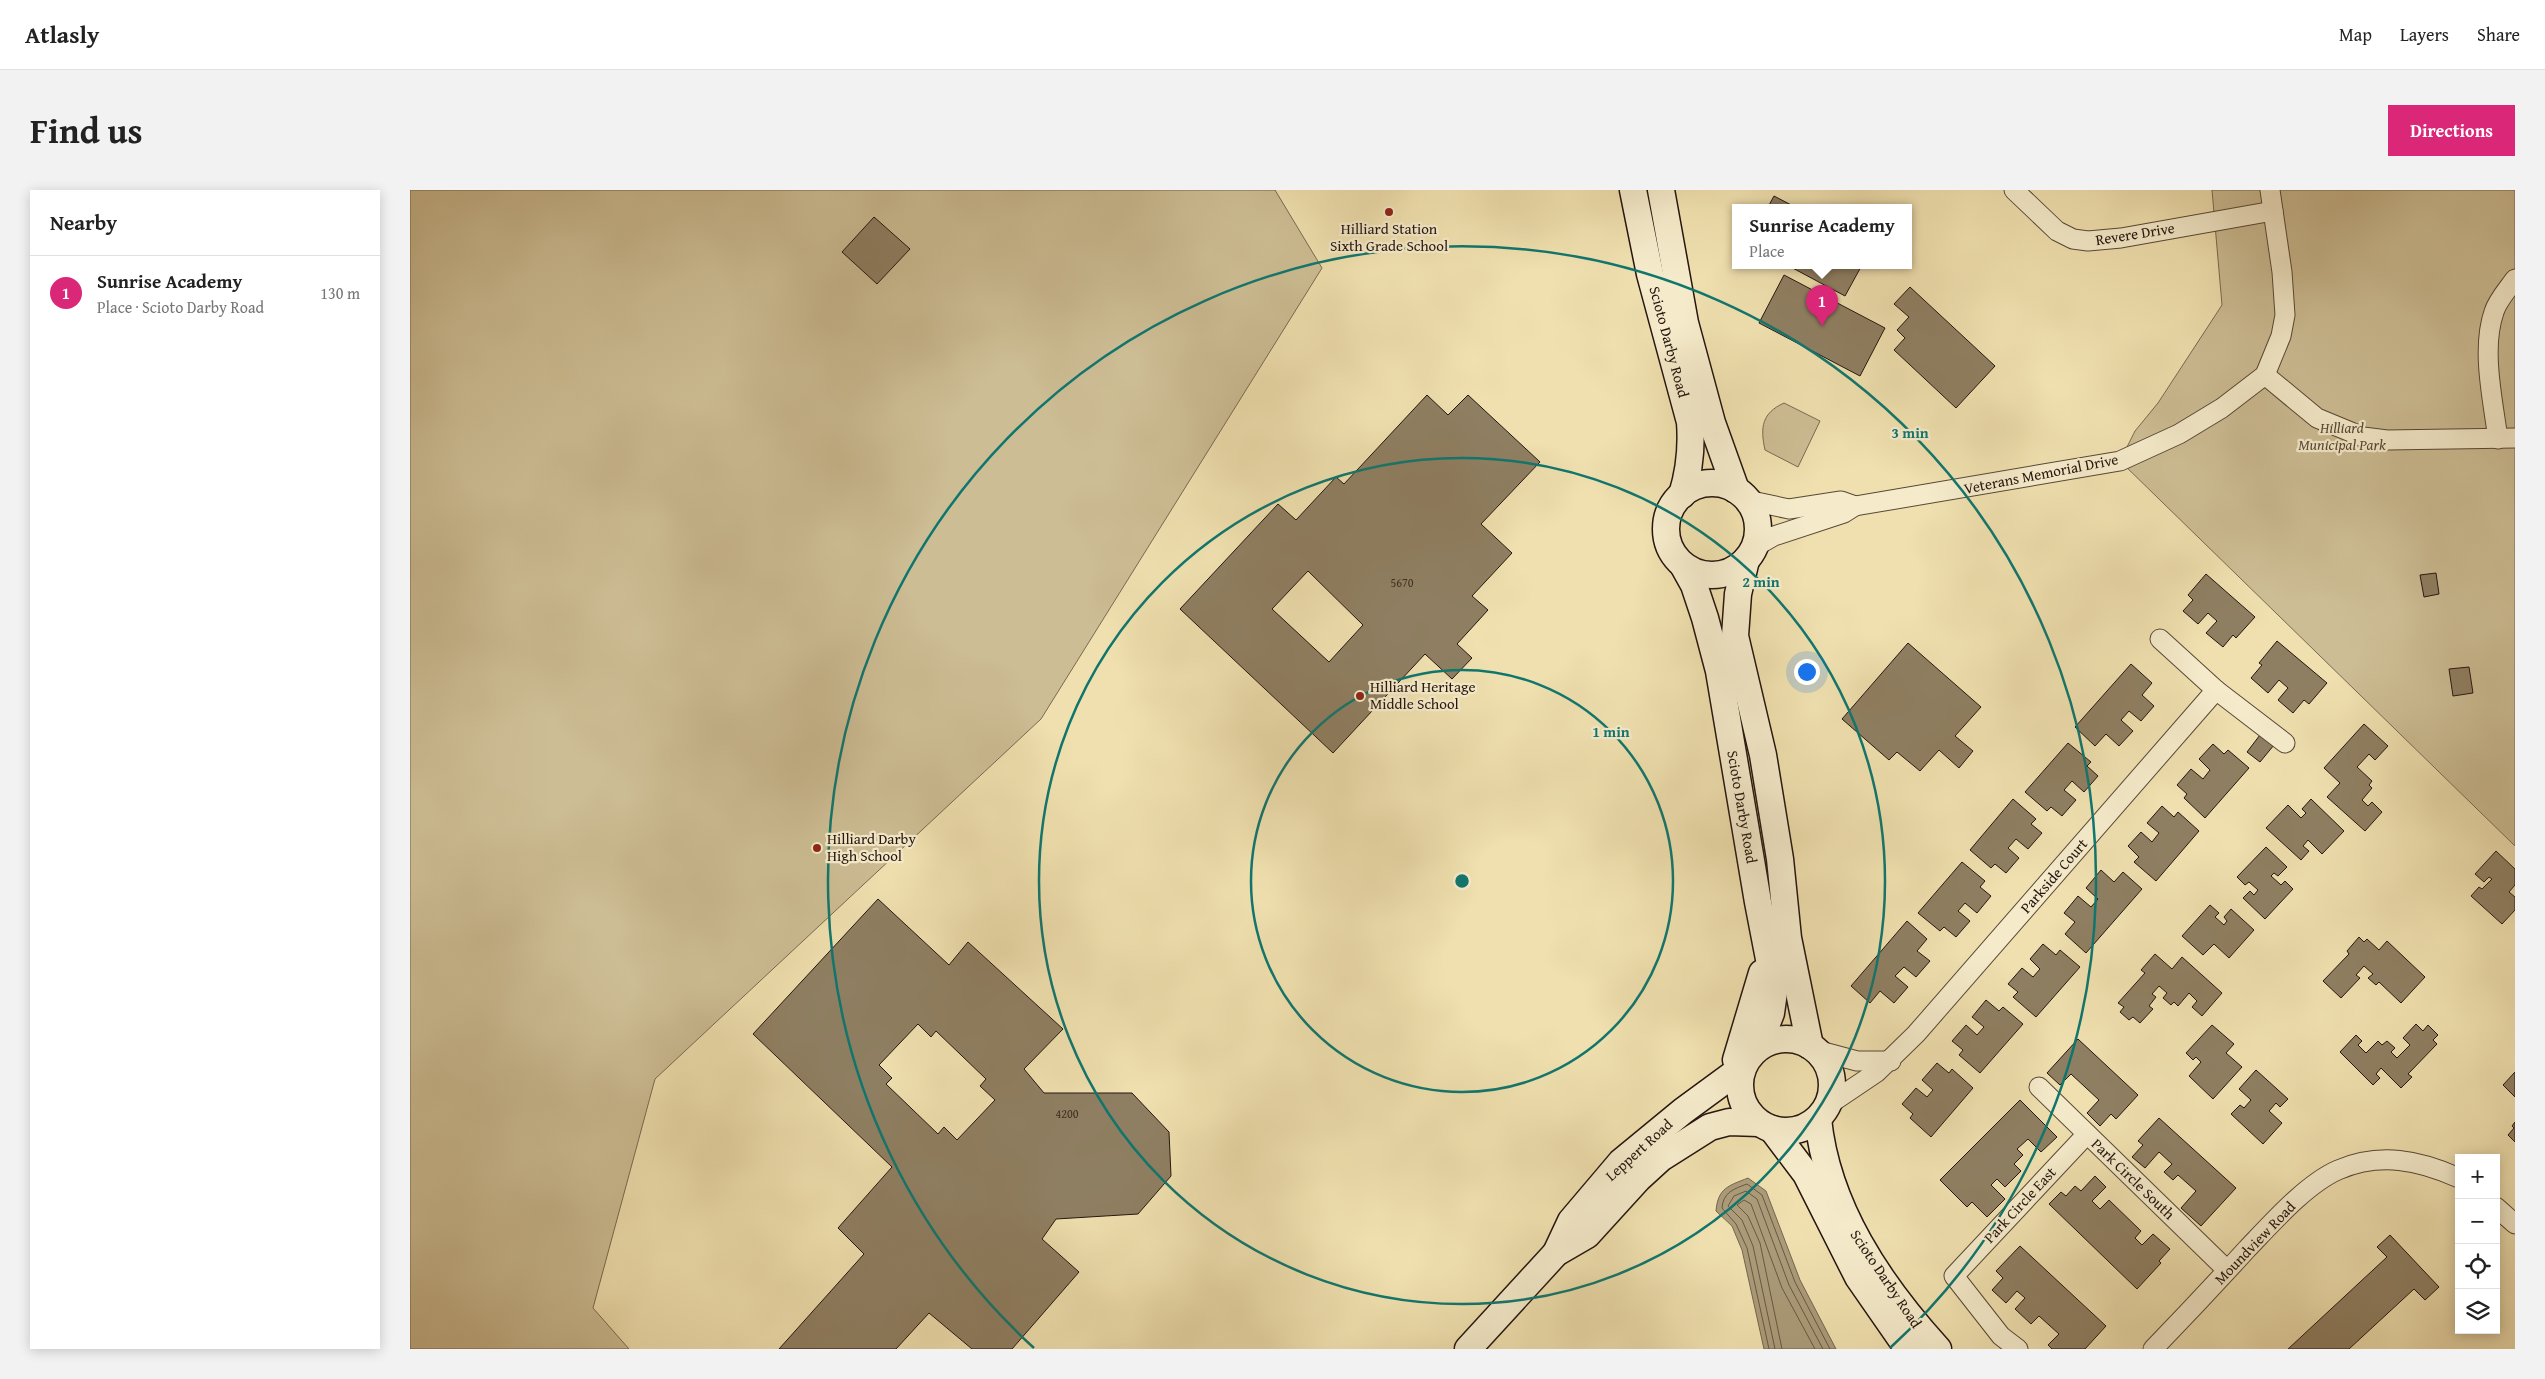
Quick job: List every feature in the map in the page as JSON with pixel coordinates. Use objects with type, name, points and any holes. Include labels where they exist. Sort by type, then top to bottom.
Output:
[{"type":"main road","name":"Scioto Darby Road","points":[[1633,190],[1650,274],[1690,422],[1692,446],[1690,472],[1682,495]]},
{"type":"main road","name":"Scioto Darby Road","points":[[1661,190],[1685,322],[1712,423],[1742,495]]},
{"type":"main road","points":[[1706,483],[1722,484],[1742,495],[1755,513],[1758,527],[1750,554],[1740,566],[1726,573],[1712,576],[1697,573],[1684,567],[1673,555],[1667,541],[1666,525],[1669,510],[1691,488],[1706,483]]},
{"type":"main road","name":"Scioto Darby Road","points":[[1750,554],[1738,594],[1735,636],[1763,755],[1780,859],[1788,938],[1813,1048]]},
{"type":"main road","name":"Scioto Darby Road","points":[[1684,567],[1694,585],[1719,671],[1769,959],[1776,978],[1771,1013],[1744,1064]]},
{"type":"main road","points":[[1744,1064],[1771,1041],[1787,1039],[1802,1042],[1813,1048],[1826,1062],[1832,1077],[1832,1093],[1823,1112],[1806,1127],[1792,1131],[1766,1126],[1744,1104],[1740,1090],[1744,1064],[1762,974],[1769,959]]},
{"type":"main road","name":"Leppert Road","points":[[1556,1253],[1571,1221],[1621,1162],[1744,1064]]},
{"type":"main road","name":"Scioto Darby Road","points":[[1823,1112],[1825,1162],[1846,1219],[1860,1245],[1894,1296],[1938,1349]]},
{"type":"main road","name":"Leppert Road","points":[[1468,1349],[1556,1253],[1587,1235],[1638,1179],[1686,1141],[1710,1127],[1722,1124],[1766,1126]]},
{"type":"main road","name":"Scioto Darby Road","points":[[1766,1126],[1806,1174],[1858,1277],[1908,1349]]},
{"type":"street","name":"Revere Drive","points":[[2014,190],[2071,244],[2121,238],[2274,211]]},
{"type":"street","points":[[2270,190],[2285,315],[2281,336],[2265,375],[2317,418],[2363,437],[2387,440],[2506,439],[2489,368],[2490,340],[2494,311],[2515,279]]},
{"type":"street","name":"Veterans Memorial Drive","points":[[1750,554],[1774,536],[1844,513],[1855,506],[2120,461],[2179,434],[2222,408],[2265,375]]},
{"type":"street","name":"Veterans Memorial Drive","points":[[1742,495],[1789,509],[1841,501],[1855,506]]},
{"type":"street","points":[[2160,639],[2216,690],[2285,743]]},
{"type":"street","name":"Parkside Court","points":[[1823,1112],[1891,1060],[2216,690]]},
{"type":"street","points":[[1813,1048],[1857,1060],[1891,1060]]},
{"type":"street","name":"Park Circle South","points":[[2040,1087],[2227,1270]]},
{"type":"street","name":"Park Circle East","points":[[2018,1349],[2002,1336],[1954,1276],[2087,1134]]},
{"type":"street","name":"Moundview Road","points":[[2153,1349],[2282,1212],[2337,1170],[2370,1161],[2394,1160],[2421,1162],[2455,1176]]},
{"type":"street","points":[[2500,1210],[2515,1224]]},
{"type":"green space","points":[[410,190],[1275,190],[1322,268],[1041,719],[655,1079],[593,1308],[629,1349],[410,1349]]},
{"type":"green space","name":"Hilliard Municipal Park","points":[[2212,190],[2515,190],[2515,846],[2120,461],[2135,431],[2158,403],[2222,305]]},
{"type":"green space","points":[[1784,403],[1820,421],[1798,467],[1765,450],[1764,422],[1771,411]]},
{"type":"water","points":[[1748,1178],[1766,1191],[1800,1280],[1836,1349],[1764,1349],[1742,1250],[1732,1226],[1716,1211],[1719,1197],[1725,1189]]},
{"type":"building","points":[[1774,196],[1789,204],[1770,204]]},
{"type":"building","points":[[874,217],[910,249],[877,284],[842,252]]},
{"type":"building","points":[[1794,269],[1860,269],[1845,296]]},
{"type":"building","points":[[1784,275],[1885,328],[1860,376],[1759,323]]},
{"type":"building","points":[[1910,287],[1995,366],[1956,408],[1894,350],[1905,338],[1897,330],[1909,317],[1894,304]]},
{"type":"building","name":"Hilliard Heritage Middle School","points":[[1427,395],[1448,415],[1468,395],[1540,462],[1481,524],[1512,553],[1472,596],[1488,610],[1457,644],[1472,658],[1452,679],[1425,654],[1333,753],[1180,609],[1278,504],[1296,520],[1336,477],[1344,484]],"holes":[[[1308,571],[1363,625],[1329,662],[1272,609]]]},
{"type":"building","points":[[2436,573],[2439,594],[2424,597],[2420,575]]},
{"type":"building","points":[[2206,574],[2255,617],[2236,638],[2233,635],[2223,647],[2206,633],[2217,621],[2208,613],[2198,624],[2183,611],[2193,600],[2188,595]]},
{"type":"building","points":[[2277,641],[2327,683],[2309,704],[2304,700],[2293,713],[2278,700],[2288,688],[2279,680],[2268,693],[2251,678],[2262,665],[2259,663]]},
{"type":"building","points":[[1908,643],[1981,707],[1955,736],[1973,751],[1959,768],[1939,750],[1920,771],[1897,752],[1889,760],[1842,719]]},
{"type":"building","points":[[2131,664],[2152,683],[2142,695],[2154,706],[2141,721],[2129,711],[2121,720],[2133,731],[2119,746],[2106,734],[2095,746],[2075,727]]},
{"type":"building","points":[[2469,667],[2473,693],[2453,696],[2449,669]]},
{"type":"building","points":[[2364,724],[2388,746],[2375,760],[2369,754],[2357,767],[2372,781],[2369,785],[2372,788],[2362,800],[2368,806],[2372,802],[2382,812],[2365,831],[2327,797],[2340,783],[2324,768]]},
{"type":"building","points":[[2260,735],[2274,745],[2260,762],[2247,752]]},
{"type":"building","points":[[2068,743],[2091,762],[2087,766],[2098,776],[2084,792],[2072,781],[2064,790],[2076,800],[2062,816],[2051,807],[2047,811],[2025,792]]},
{"type":"building","points":[[2213,744],[2224,754],[2228,750],[2249,768],[2205,818],[2184,798],[2187,794],[2177,785],[2191,769],[2203,779],[2210,770],[2199,759]]},
{"type":"building","points":[[2013,799],[2036,819],[2031,824],[2042,833],[2028,849],[2016,839],[2008,848],[2019,858],[2006,873],[1995,864],[1991,868],[1970,850]]},
{"type":"building","points":[[2311,799],[2344,831],[2322,854],[2308,840],[2303,846],[2309,851],[2301,860],[2266,828],[2288,805],[2301,818],[2306,813],[2302,809]]},
{"type":"building","points":[[2162,806],[2174,817],[2178,812],[2199,831],[2156,881],[2134,862],[2139,857],[2128,846],[2141,832],[2152,842],[2159,833],[2147,823]]},
{"type":"building","points":[[2266,847],[2287,867],[2278,876],[2274,873],[2271,876],[2281,885],[2285,881],[2293,889],[2265,919],[2243,898],[2250,891],[2254,895],[2258,890],[2249,882],[2245,885],[2237,877]]},
{"type":"building","points":[[2496,851],[2515,869],[2515,885],[2509,892],[2515,897],[2515,910],[2502,924],[2471,896],[2479,887],[2482,889],[2492,879],[2489,877],[2484,882],[2475,874]]},
{"type":"building","points":[[1962,862],[1985,881],[1980,887],[1991,896],[1977,913],[1965,903],[1958,911],[1970,921],[1956,937],[1944,927],[1940,931],[1918,913]]},
{"type":"building","points":[[2101,870],[2114,882],[2123,872],[2142,889],[2086,953],[2065,934],[2075,922],[2064,913],[2078,896],[2091,907],[2098,899],[2086,888]]},
{"type":"building","points":[[878,899],[949,965],[968,942],[1063,1029],[1024,1069],[1044,1093],[1132,1093],[1169,1132],[1171,1176],[1138,1214],[1056,1219],[1042,1239],[1079,1272],[1012,1349],[972,1349],[929,1313],[896,1349],[779,1349],[864,1254],[838,1228],[892,1167],[753,1034]],"holes":[[[918,1024],[931,1037],[936,1031],[986,1079],[980,1086],[995,1100],[957,1140],[944,1127],[938,1134],[886,1084],[892,1078],[879,1065]]]},
{"type":"building","points":[[2210,905],[2219,913],[2215,917],[2224,925],[2227,921],[2224,917],[2231,909],[2254,930],[2229,958],[2214,944],[2203,955],[2182,936]]},
{"type":"building","points":[[1907,921],[1927,939],[1917,951],[1930,961],[1916,977],[1904,967],[1895,976],[1908,987],[1894,1003],[1880,991],[1870,1003],[1851,986]]},
{"type":"building","points":[[2359,937],[2364,942],[2367,939],[2379,950],[2387,941],[2425,977],[2401,1003],[2379,982],[2376,985],[2368,978],[2373,974],[2364,966],[2356,975],[2360,978],[2341,998],[2323,981],[2349,954],[2347,951]]},
{"type":"building","points":[[2043,944],[2056,955],[2060,950],[2080,967],[2036,1017],[2013,997],[2018,992],[2008,984],[2022,968],[2033,977],[2040,969],[2030,959]]},
{"type":"building","points":[[2155,954],[2172,969],[2182,957],[2222,993],[2202,1016],[2192,1007],[2197,1001],[2189,993],[2178,1006],[2174,1002],[2171,1005],[2163,998],[2167,993],[2159,986],[2152,994],[2156,997],[2149,1006],[2153,1009],[2140,1023],[2133,1017],[2129,1020],[2120,1012],[2124,1007],[2118,1003],[2145,973],[2141,970]]},
{"type":"building","points":[[1986,1000],[1999,1011],[2003,1007],[2023,1024],[1980,1073],[1959,1055],[1963,1050],[1952,1041],[1966,1025],[1977,1035],[1984,1027],[1972,1017]]},
{"type":"building","points":[[2416,1024],[2423,1031],[2428,1025],[2438,1035],[2433,1040],[2437,1044],[2408,1074],[2412,1077],[2401,1088],[2381,1068],[2376,1074],[2380,1078],[2373,1085],[2340,1052],[2356,1035],[2362,1041],[2358,1045],[2366,1053],[2378,1041],[2382,1045],[2387,1041],[2395,1048],[2391,1052],[2397,1058],[2410,1045],[2403,1038]]},
{"type":"building","points":[[2212,1025],[2234,1044],[2226,1053],[2242,1067],[2213,1099],[2189,1076],[2201,1062],[2196,1057],[2193,1060],[2186,1053]]},
{"type":"building","points":[[2078,1039],[2138,1095],[2116,1119],[2111,1114],[2100,1126],[2087,1113],[2099,1100],[2071,1074],[2060,1085],[2047,1073]]},
{"type":"building","points":[[1937,1063],[1949,1073],[1952,1069],[1973,1088],[1931,1137],[1910,1118],[1913,1114],[1902,1104],[1916,1088],[1927,1097],[1933,1090],[1922,1080]]},
{"type":"building","points":[[2256,1070],[2288,1099],[2280,1107],[2276,1103],[2269,1111],[2282,1123],[2263,1144],[2231,1114],[2240,1105],[2244,1108],[2251,1100],[2239,1089]]},
{"type":"building","points":[[2515,1072],[2515,1097],[2503,1085]]},
{"type":"building","points":[[2020,1100],[2057,1137],[2041,1152],[2028,1139],[2017,1149],[2023,1155],[2014,1164],[2021,1171],[2005,1187],[1997,1179],[1991,1185],[2005,1199],[1987,1217],[1972,1202],[1967,1207],[1940,1180]]},
{"type":"building","points":[[2159,1118],[2236,1188],[2201,1226],[2181,1208],[2196,1191],[2178,1175],[2173,1180],[2164,1172],[2172,1164],[2159,1152],[2145,1168],[2132,1157],[2143,1145],[2138,1141]]},
{"type":"building","points":[[2515,1122],[2515,1142],[2508,1135],[2514,1128],[2512,1126]]},
{"type":"building","points":[[2095,1176],[2106,1187],[2092,1201],[2100,1209],[2109,1200],[2141,1231],[2135,1238],[2142,1245],[2153,1234],[2170,1249],[2159,1261],[2161,1263],[2137,1289],[2049,1204],[2061,1192],[2066,1196],[2075,1186],[2081,1191]]},
{"type":"building","points":[[2390,1235],[2439,1287],[2425,1300],[2414,1289],[2349,1349],[2288,1349],[2387,1257],[2377,1247]]},
{"type":"building","points":[[2020,1246],[2106,1326],[2085,1349],[2052,1349],[2048,1345],[2059,1334],[2039,1316],[2031,1324],[2015,1309],[2025,1298],[2017,1291],[2006,1303],[1992,1290],[2003,1278],[1996,1271]]},
{"type":"place","name":"Hilliard Station Sixth Grade School","points":[[1389,212]]},
{"type":"place","name":"Sunrise Academy","points":[[1822,326]]},
{"type":"place","name":"Hilliard Heritage Middle School","points":[[1360,696]]},
{"type":"place","name":"Hilliard Darby High School","points":[[817,848]]}]
